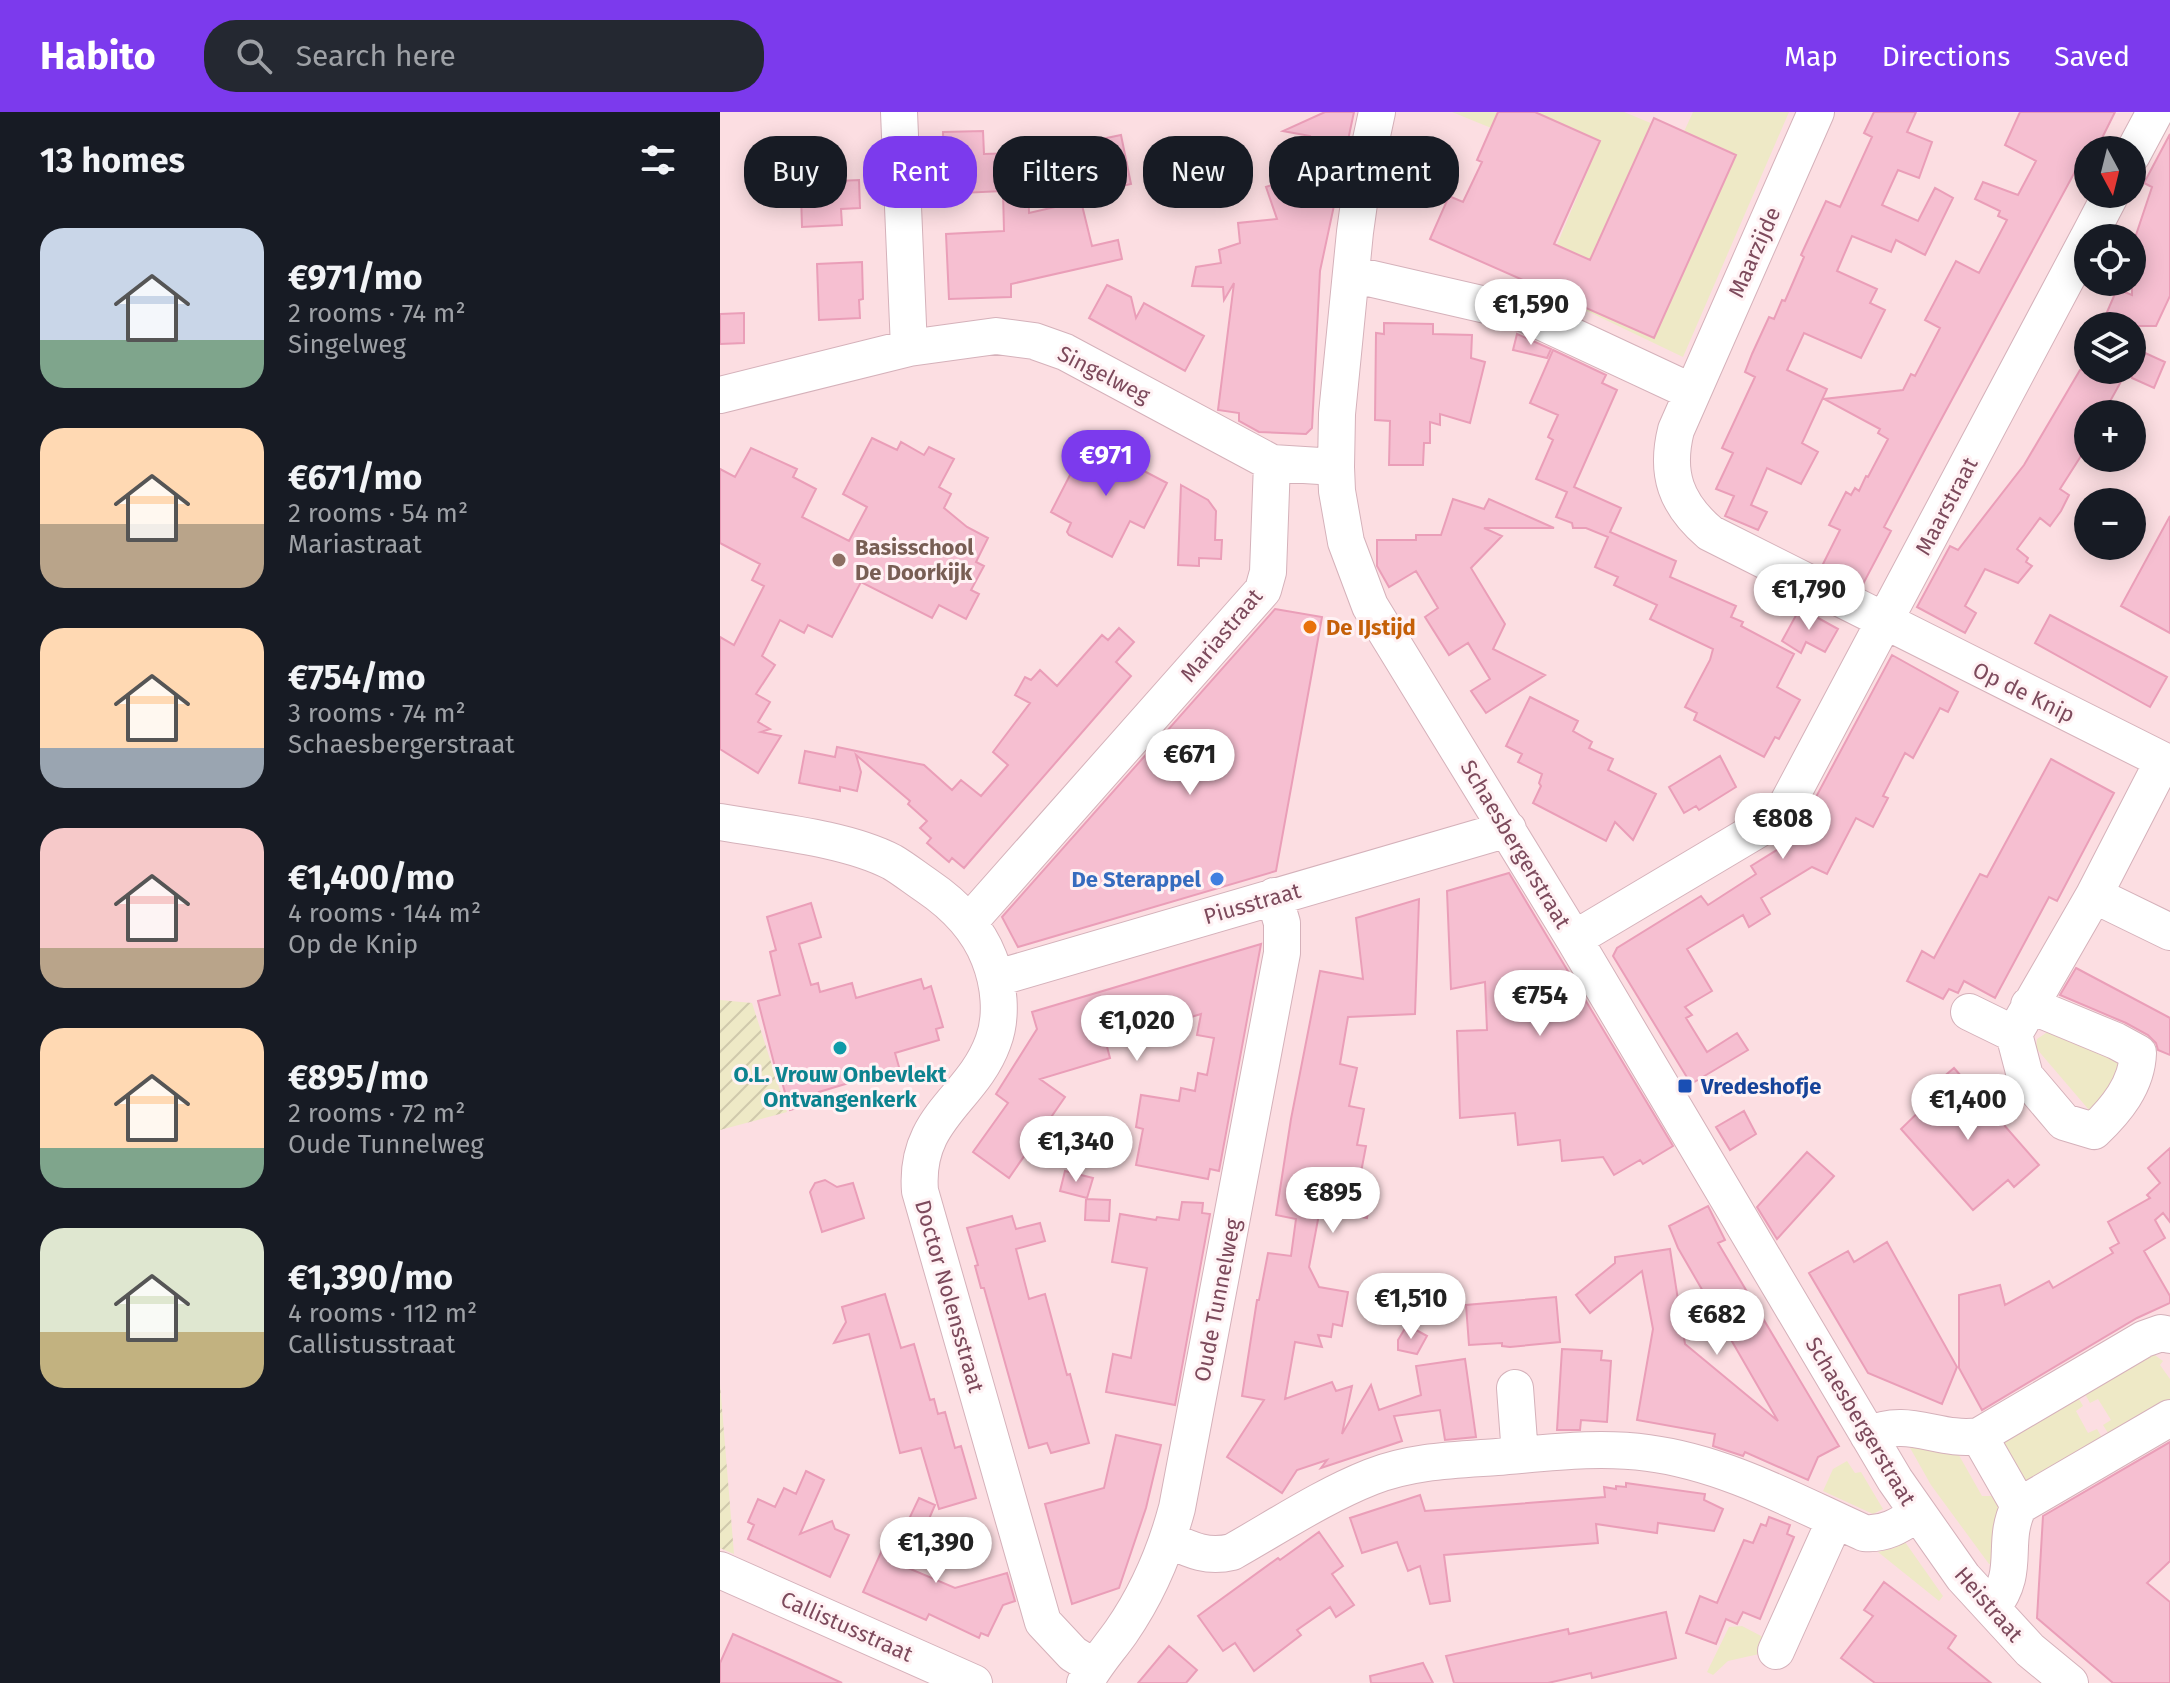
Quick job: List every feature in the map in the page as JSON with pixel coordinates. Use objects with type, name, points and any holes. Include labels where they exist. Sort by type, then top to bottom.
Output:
[{"type":"street","points":[[899,112],[909,348]]},
{"type":"street","name":"Schaesbergerstraat","points":[[1377,112],[1362,182],[1351,274],[1337,414],[1336,467],[1346,542],[1370,606],[1508,829],[1917,1514]]},
{"type":"street","name":"Maarzijde","points":[[1816,112],[1676,430],[1671,451],[1673,474],[1685,508],[1710,533],[1884,623]]},
{"type":"street","points":[[2142,136],[2155,112]]},
{"type":"street","name":"Maarstraat","points":[[1574,939],[1769,823],[1785,808],[2074,264]]},
{"type":"street","points":[[1351,274],[1525,314],[1692,392]]},
{"type":"street","name":"Singelweg","points":[[720,395],[909,348],[996,336],[1034,341],[1065,352],[1272,463],[1336,467]]},
{"type":"street","name":"Mariastraat","points":[[970,921],[1263,590],[1268,572],[1272,463]]},
{"type":"street","name":"Op de Knip","points":[[1884,623],[2166,762],[2021,1020],[1969,1012]]},
{"type":"street","points":[[720,822],[826,842],[891,862],[941,895],[970,921]]},
{"type":"street","name":"Piusstraat","points":[[997,978],[1508,829]]},
{"type":"street","points":[[2094,895],[2170,932]]},
{"type":"street","name":"Oude Tunnelweg","points":[[1090,1675],[1144,1597],[1169,1540],[1197,1408],[1282,953],[1282,923],[1274,896]]},
{"type":"street","name":"Doctor Nolensstraat","points":[[970,921],[986,949],[997,978],[998,1012],[993,1042],[976,1072],[935,1124],[928,1138],[919,1173],[920,1191],[1043,1622],[1090,1675]]},
{"type":"street","points":[[1868,1435],[1884,1428],[1916,1427],[1943,1436],[1979,1436],[2144,1339],[2161,1333],[2170,1335]]},
{"type":"street","points":[[1515,1388],[1520,1455]]},
{"type":"street","points":[[1992,1608],[2008,1583],[2012,1528],[2019,1506],[2170,1418]]},
{"type":"street","points":[[1979,1436],[2019,1506]]},
{"type":"street","points":[[1169,1540],[1201,1554],[1221,1555],[1232,1552],[1333,1494],[1387,1471],[1433,1462],[1603,1450],[1648,1453],[1709,1467],[1752,1482],[1864,1533],[1877,1534],[1917,1514]]},
{"type":"street","name":"Heistraat","points":[[1917,1514],[1963,1577],[2030,1650],[2070,1683]]},
{"type":"street","points":[[1776,1651],[1835,1520]]},
{"type":"street","name":"Callistusstraat","points":[[720,1570],[974,1683]]},
{"type":"shaded area","points":[[720,112],[2170,112],[2170,1683],[720,1683]]},
{"type":"shaded area","points":[[1452,112],[1624,112],[1682,136],[1693,112],[1789,112],[1683,357],[1539,288],[1589,168]]},
{"type":"shaded area","points":[[720,1000],[752,1003],[787,1112],[720,1130]]},
{"type":"shaded area","points":[[2064,1031],[2125,1064],[2097,1112],[2089,1110],[2036,1048],[2037,1039],[2046,1033]]},
{"type":"shaded area","points":[[2152,1353],[2163,1361],[2160,1365],[2170,1379],[2170,1407],[2113,1441],[2103,1425],[2111,1420],[2098,1399],[2090,1403],[2080,1385]]},
{"type":"shaded area","points":[[720,1384],[734,1554],[720,1548]]},
{"type":"shaded area","points":[[2074,1390],[2083,1406],[2076,1411],[2088,1433],[2097,1429],[2106,1445],[2029,1490],[1995,1437]]},
{"type":"shaded area","points":[[1909,1446],[1956,1450],[1982,1496],[2000,1496],[2000,1565],[1989,1564],[1931,1485]]},
{"type":"shaded area","points":[[1847,1461],[1855,1473],[1861,1472],[1883,1509],[1873,1514],[1823,1491],[1833,1469]]},
{"type":"shaded area","points":[[1905,1542],[1943,1596],[1939,1601],[1878,1552]]},
{"type":"shaded area","points":[[1742,1626],[1765,1638],[1759,1654],[1728,1661],[1713,1675],[1707,1672],[1729,1627]]},
{"type":"building","points":[[1325,112],[1354,112],[1349,136],[1310,136],[1283,131]]},
{"type":"building","points":[[1498,112],[1535,112],[1600,141],[1554,244],[1590,260],[1654,118],[1736,155],[1654,338],[1430,239],[1444,208],[1459,208],[1459,200],[1463,202],[1482,162],[1477,160]]},
{"type":"building","points":[[1874,112],[1916,112],[1907,132],[1932,142],[1919,178],[1898,170],[1882,205],[1918,221],[1935,188],[1953,198],[1925,255],[1896,240],[1891,252],[1852,236],[1837,271],[1877,289],[1870,303],[1885,310],[1861,358],[1804,333],[1787,370],[1827,389],[1802,443],[1818,452],[1801,484],[1767,468],[1751,505],[1767,512],[1758,530],[1725,516],[1734,496],[1716,489],[1733,453],[1722,448],[1755,377],[1745,372],[1752,354],[1769,317],[1774,319],[1782,300],[1785,301],[1804,257],[1801,255],[1826,201],[1840,207],[1872,137],[1864,133]]},
{"type":"building","points":[[2020,112],[2115,112],[2103,136],[2074,136],[2074,173],[1884,527],[1891,531],[1862,586],[1822,566],[1840,530],[1829,525],[1846,492],[1851,495],[1855,488],[1859,491],[1888,439],[1878,433],[1880,429],[1824,399],[1903,390],[1911,374],[1915,376],[1940,328],[1925,320],[1956,261],[1979,273],[2007,220],[1998,216],[2000,211],[1975,199],[1983,182],[2018,195],[2036,161],[2005,145]]},
{"type":"building","points":[[983,131],[984,154],[993,154],[993,191],[977,192],[977,136],[943,136],[943,132]]},
{"type":"building","points":[[2170,134],[2170,296],[2156,326],[2146,326],[2146,312],[2107,312],[2114,296],[2146,296],[2146,224],[2140,224],[2152,187],[2146,184]]},
{"type":"building","points":[[1127,164],[1131,184],[1127,185]]},
{"type":"building","points":[[859,180],[860,208],[841,209],[842,225],[802,227],[801,208],[847,208],[847,181]]},
{"type":"building","points":[[1003,208],[1029,208],[1029,213],[1051,208],[1083,208],[1092,246],[1118,240],[1122,259],[1011,284],[1011,297],[949,299],[946,234],[1004,231]]},
{"type":"building","points":[[1273,208],[1333,208],[1320,271],[1312,428],[1306,434],[1259,432],[1239,421],[1239,413],[1218,410],[1234,283],[1224,300],[1223,287],[1192,286],[1196,267],[1221,263],[1219,250],[1240,243],[1238,223],[1277,219]]},
{"type":"building","points":[[862,262],[860,318],[819,320],[817,264]]},
{"type":"building","points":[[1107,285],[1131,297],[1136,318],[1144,303],[1204,336],[1185,371],[1089,318]]},
{"type":"building","points":[[744,313],[744,343],[720,344],[720,314]]},
{"type":"building","points":[[1384,323],[1433,324],[1433,334],[1472,335],[1471,358],[1485,362],[1470,423],[1440,414],[1440,425],[1430,422],[1430,443],[1424,443],[1423,465],[1389,465],[1390,421],[1375,420],[1376,333],[1384,334]]},
{"type":"building","points":[[1517,334],[1551,349],[1547,358],[1513,350]]},
{"type":"building","points":[[1553,350],[1606,375],[1602,383],[1617,390],[1574,487],[1621,508],[1610,532],[1676,561],[1670,577],[1736,606],[1731,617],[1743,622],[1741,626],[1794,654],[1777,687],[1800,700],[1779,739],[1775,737],[1764,757],[1694,720],[1697,713],[1685,707],[1713,649],[1650,619],[1657,605],[1614,585],[1618,577],[1595,567],[1608,537],[1586,528],[1573,528],[1572,523],[1556,517],[1567,492],[1536,479],[1553,440],[1548,437],[1558,415],[1530,403]]},
{"type":"building","points":[[2146,353],[2165,362],[2154,388],[2145,384]]},
{"type":"building","points":[[2074,380],[2074,384],[2120,384],[2111,400],[2074,400],[2074,467],[2060,489],[2069,495],[2050,526],[2040,518],[2017,549],[2032,566],[2018,583],[1985,569],[1965,606],[1976,613],[1965,633],[1917,607],[1950,546],[1958,550],[2024,465]]},
{"type":"building","points":[[872,438],[897,450],[901,442],[924,455],[929,447],[954,459],[939,487],[951,494],[944,508],[967,527],[988,538],[976,562],[984,566],[971,590],[979,594],[966,619],[939,605],[932,618],[861,582],[832,637],[808,625],[804,633],[780,620],[762,656],[775,665],[756,694],[770,702],[758,722],[770,729],[761,732],[781,736],[758,773],[720,749],[720,637],[734,645],[764,586],[752,580],[760,564],[720,543],[720,469],[735,477],[751,448],[797,469],[793,477],[816,489],[802,517],[849,541],[867,507],[843,494]]},
{"type":"building","points":[[1089,438],[1167,483],[1144,528],[1130,521],[1112,557],[1069,535],[1067,532],[1071,523],[1051,512]]},
{"type":"building","points":[[1181,485],[1208,500],[1216,511],[1215,540],[1222,540],[1221,559],[1199,558],[1199,566],[1178,565]]},
{"type":"building","points":[[1453,499],[1484,509],[1489,499],[1554,528],[1484,528],[1502,536],[1471,568],[1505,624],[1493,649],[1545,675],[1486,713],[1471,691],[1490,679],[1468,643],[1449,655],[1425,617],[1438,608],[1416,571],[1389,587],[1377,566],[1377,540],[1416,540],[1416,535],[1441,535]]},
{"type":"building","points":[[2170,516],[2170,633],[2121,606]]},
{"type":"building","points":[[1800,608],[1838,629],[1825,652],[1806,642],[1801,653],[1782,641]]},
{"type":"building","points":[[1275,609],[1322,617],[1276,871],[1018,947],[1002,917]]},
{"type":"building","points":[[2050,615],[2167,677],[2150,707],[2035,643]]},
{"type":"building","points":[[1119,628],[1134,642],[1116,662],[1131,676],[964,868],[952,858],[949,862],[927,843],[931,838],[920,828],[927,821],[908,804],[910,801],[856,755],[861,772],[857,791],[799,783],[805,751],[835,757],[837,747],[924,765],[952,790],[961,780],[981,796],[1008,765],[993,752],[1030,703],[1015,695],[1025,677],[1031,680],[1040,670],[1057,686],[1102,635],[1108,640]]},
{"type":"building","points":[[1892,655],[1958,692],[1948,712],[1940,708],[1913,758],[1905,753],[1883,796],[1888,798],[1873,827],[1856,818],[1827,874],[1812,867],[1761,898],[1770,914],[1749,927],[1743,915],[1687,949],[1712,991],[1685,1007],[1692,1015],[1686,1018],[1707,1052],[1737,1033],[1748,1050],[1691,1084],[1613,956],[1617,948],[1701,896],[1708,905],[1756,874],[1751,866],[1793,840]]},
{"type":"building","points":[[1530,697],[1578,721],[1573,731],[1592,742],[1589,748],[1613,759],[1608,770],[1656,794],[1633,840],[1615,822],[1606,841],[1533,803],[1541,786],[1542,774],[1518,762],[1522,754],[1506,746]]},
{"type":"building","points":[[1720,756],[1736,787],[1699,810],[1696,806],[1684,813],[1669,787]]},
{"type":"building","points":[[2051,759],[2114,793],[2057,901],[2049,897],[1995,998],[1964,981],[1958,993],[1949,989],[1943,999],[1907,981],[1922,951],[1934,958],[1980,874],[1987,877]]},
{"type":"building","points":[[1509,873],[1673,1146],[1643,1164],[1640,1160],[1614,1175],[1603,1157],[1562,1161],[1560,1140],[1518,1145],[1515,1113],[1460,1118],[1457,1031],[1487,1030],[1485,982],[1451,989],[1447,891]]},
{"type":"building","points":[[1419,899],[1415,1014],[1348,1017],[1340,1064],[1357,1068],[1349,1106],[1364,1109],[1357,1145],[1366,1146],[1358,1188],[1372,1191],[1367,1218],[1320,1209],[1309,1267],[1319,1287],[1348,1292],[1342,1326],[1333,1324],[1331,1337],[1318,1335],[1322,1347],[1295,1342],[1285,1399],[1332,1382],[1336,1391],[1352,1386],[1342,1434],[1371,1385],[1379,1410],[1421,1395],[1416,1366],[1465,1359],[1476,1437],[1445,1440],[1440,1410],[1394,1416],[1402,1441],[1321,1468],[1327,1460],[1297,1470],[1282,1493],[1227,1457],[1264,1400],[1242,1396],[1257,1300],[1268,1253],[1291,1256],[1296,1219],[1276,1215],[1320,971],[1363,979],[1356,918]]},
{"type":"building","name":"O.L. Vrouw Onbevlekt Ontvangenkerk","points":[[811,903],[821,937],[799,944],[811,985],[818,983],[820,992],[852,983],[856,998],[921,979],[924,989],[931,986],[943,1027],[936,1029],[939,1040],[895,1053],[901,1074],[877,1081],[875,1075],[819,1092],[822,1101],[790,1110],[780,1075],[777,1075],[758,1001],[780,995],[770,952],[776,950],[767,917]]},
{"type":"building","points":[[1261,944],[1219,1171],[1210,1169],[1208,1179],[1136,1165],[1143,1129],[1136,1127],[1141,1095],[1179,1101],[1181,1088],[1195,1091],[1198,1073],[1207,1075],[1214,1038],[1197,1035],[1201,1014],[1106,1043],[1110,1058],[1040,1079],[1065,1097],[1009,1178],[973,1152],[1008,1103],[996,1094],[1037,1029],[1032,1012]]},
{"type":"building","points":[[2076,968],[2170,1018],[2170,1055],[2158,1050],[2148,1035],[2126,1023],[2060,995]]},
{"type":"building","points":[[1954,1068],[2039,1165],[2014,1187],[2008,1180],[1973,1210],[1901,1129],[1934,1097],[1928,1090]]},
{"type":"building","points":[[1744,1111],[1756,1134],[1730,1150],[1716,1127]]},
{"type":"building","points":[[2170,1148],[2170,1222],[2163,1213],[2155,1220],[2165,1238],[2144,1251],[2170,1296],[2170,1303],[2137,1318],[1982,1410],[1959,1368],[1959,1295],[2000,1285],[2005,1305],[2049,1281],[2053,1288],[2113,1253],[2110,1248],[2119,1243],[2108,1222],[2150,1198],[2147,1195],[2160,1183],[2148,1168]]},
{"type":"building","points":[[1807,1152],[1834,1176],[1777,1239],[1757,1207]]},
{"type":"building","points":[[1065,1171],[1093,1178],[1087,1198],[1060,1191]]},
{"type":"building","points":[[825,1180],[837,1187],[853,1183],[864,1218],[822,1232],[810,1192],[815,1183]]},
{"type":"building","points":[[1086,1199],[1110,1200],[1109,1221],[1085,1220]]},
{"type":"building","points":[[1182,1202],[1203,1203],[1202,1213],[1210,1214],[1175,1405],[1106,1392],[1113,1354],[1131,1358],[1147,1268],[1112,1262],[1120,1214],[1179,1220]]},
{"type":"building","points":[[1708,1206],[1725,1240],[1718,1243],[1839,1446],[1818,1457],[1808,1480],[1745,1452],[1743,1456],[1713,1446],[1715,1434],[1637,1420],[1653,1329],[1642,1271],[1590,1313],[1576,1295],[1615,1263],[1615,1257],[1670,1249],[1685,1344],[1778,1421],[1678,1248],[1669,1226]]},
{"type":"building","points":[[1012,1216],[1016,1229],[1040,1223],[1045,1241],[1016,1249],[1029,1299],[1045,1294],[1089,1443],[1051,1453],[1047,1443],[1029,1448],[984,1288],[981,1288],[967,1228]]},
{"type":"building","points":[[1887,1242],[1957,1367],[1942,1404],[1868,1373],[1809,1273],[1848,1251],[1854,1262]]},
{"type":"building","points":[[885,1294],[901,1348],[914,1344],[930,1400],[934,1399],[938,1414],[945,1412],[955,1448],[961,1446],[976,1498],[939,1509],[921,1448],[900,1453],[869,1334],[834,1343],[846,1322],[842,1307]]},
{"type":"building","points":[[1556,1297],[1560,1342],[1510,1347],[1502,1346],[1502,1343],[1469,1345],[1466,1305]]},
{"type":"building","points":[[1407,1325],[1427,1336],[1417,1354],[1398,1350],[1398,1340]]},
{"type":"building","points":[[1562,1349],[1602,1351],[1601,1360],[1611,1361],[1607,1422],[1581,1420],[1580,1430],[1557,1430]]},
{"type":"building","points":[[1116,1435],[1161,1445],[1146,1508],[1119,1588],[1072,1604],[1045,1504],[1104,1488]]},
{"type":"building","points":[[2170,1442],[2170,1561],[2147,1583],[2170,1602],[2170,1683],[2113,1683],[2037,1618],[2043,1516]]},
{"type":"building","points":[[806,1471],[824,1480],[800,1534],[832,1521],[835,1529],[849,1535],[830,1577],[748,1539],[754,1525],[748,1522],[758,1499],[775,1507],[784,1488],[796,1494]]},
{"type":"building","points":[[1626,1483],[1705,1494],[1704,1500],[1723,1509],[1714,1531],[1658,1523],[1657,1533],[1596,1524],[1598,1543],[1444,1555],[1450,1601],[1430,1604],[1420,1566],[1408,1571],[1397,1542],[1362,1553],[1350,1518],[1420,1495],[1425,1511],[1605,1497],[1604,1487],[1616,1489],[1616,1486],[1626,1487]]},
{"type":"building","points":[[919,1498],[935,1505],[908,1568],[955,1588],[1007,1573],[1015,1601],[1003,1605],[988,1636],[981,1633],[979,1638],[929,1614],[926,1620],[863,1592],[882,1550],[892,1555]]},
{"type":"building","points":[[1769,1517],[1790,1525],[1787,1534],[1794,1537],[1760,1619],[1743,1612],[1737,1624],[1726,1619],[1716,1644],[1686,1633],[1700,1596],[1717,1603],[1744,1540],[1753,1543],[1761,1524],[1766,1526]]},
{"type":"building","points":[[1319,1532],[1343,1566],[1332,1574],[1354,1605],[1336,1617],[1330,1607],[1297,1630],[1301,1635],[1254,1671],[1235,1643],[1223,1651],[1198,1616]]},
{"type":"building","points":[[1884,1582],[1956,1636],[1948,1648],[1991,1683],[1875,1683],[1841,1658],[1873,1616],[1864,1610]]},
{"type":"building","points":[[1666,1612],[1676,1658],[1592,1678],[1591,1673],[1548,1683],[1454,1683],[1446,1656],[1568,1629],[1569,1634]]},
{"type":"building","points":[[733,1634],[842,1683],[720,1683],[720,1663]]},
{"type":"building","points":[[1169,1646],[1197,1670],[1186,1683],[1138,1683]]},
{"type":"building","points":[[1423,1663],[1433,1683],[1371,1683],[1370,1676]]},
{"type":"place","name":"Basisschool De Doorkijk","points":[[839,560]]},
{"type":"place","name":"De IJstijd","points":[[1310,627]]},
{"type":"place","name":"De Sterappel","points":[[1217,879]]},
{"type":"place","name":"O.L. Vrouw Onbevlekt Ontvangenkerk","points":[[840,1048]]},
{"type":"place","name":"Vredeshofje","points":[[1685,1086]]}]
